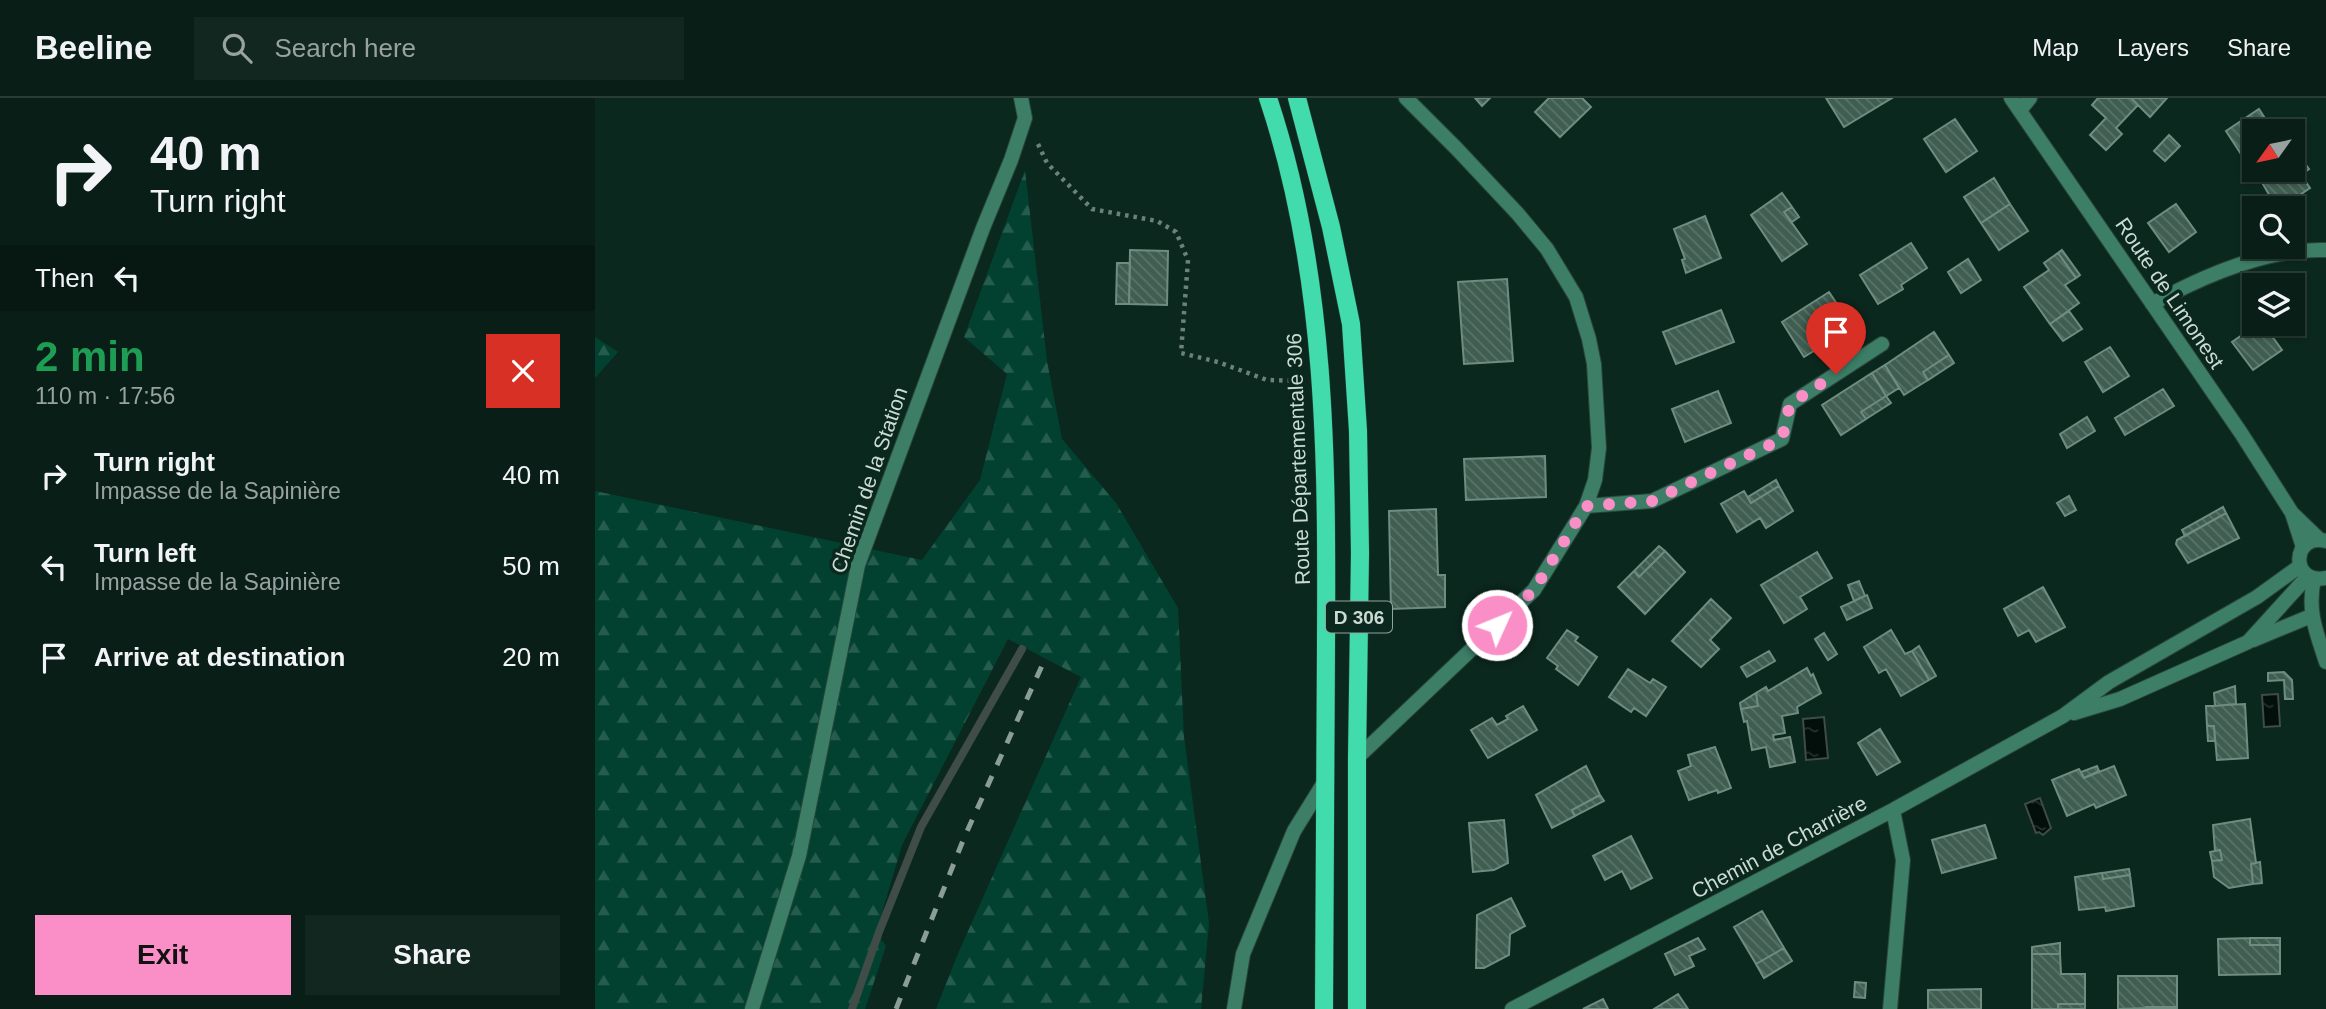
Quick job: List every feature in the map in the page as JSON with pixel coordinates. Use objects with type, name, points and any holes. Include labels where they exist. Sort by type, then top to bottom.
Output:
[{"type":"main road","name":"Route Départementale 306","points":[[1268,98],[1289,169],[1307,258],[1317,333],[1324,428],[1324,1009]]},
{"type":"main road","name":"D 306","points":[[1297,98],[1331,227],[1351,324],[1358,431],[1360,539],[1357,1009]]},
{"type":"street","points":[[1021,98],[1025,118]]},
{"type":"street","points":[[1357,758],[1534,590],[1586,506],[1594,480],[1599,448],[1594,365],[1576,297],[1546,249],[1465,157],[1406,98]]},
{"type":"street","points":[[2015,104],[2031,98]]},
{"type":"street","name":"Route de Limonest","points":[[2015,104],[2241,433],[2292,513],[2303,547]]},
{"type":"street","name":"Chemin de la Station","points":[[752,1009],[799,856],[858,565],[1025,118]]},
{"type":"street","points":[[2152,304],[2181,288],[2250,260],[2326,250]]},
{"type":"street","points":[[1586,506],[1652,501],[1782,439],[1790,404],[1882,344]]},
{"type":"street","name":"Route de Limonest","points":[[2292,513],[2324,540]]},
{"type":"street","points":[[2324,540],[2308,542],[2299,559],[2312,575],[2311,616],[2326,662]]},
{"type":"street","name":"Chemin de Charrière","points":[[2248,642],[2312,575]]},
{"type":"street","name":"Chemin de Charrière","points":[[1512,1009],[1893,810],[2063,716],[2109,682],[2257,597],[2312,575]]},
{"type":"street","name":"Chemin de Charrière","points":[[2063,716],[2120,699],[2311,616]]},
{"type":"street","points":[[1234,1009],[1243,954],[1294,831],[1325,781]]},
{"type":"street","points":[[1891,1009],[1903,860],[1893,810]]},
{"type":"path","points":[[1025,118],[1047,163],[1091,209],[1157,221],[1175,232],[1188,260],[1181,353],[1219,362],[1267,380],[1321,381]]},
{"type":"green space","points":[[1025,170],[1047,361],[1062,439],[1116,503],[1178,608],[1184,737],[1209,923],[1201,1009],[936,1009],[1081,677],[1008,639],[902,845],[876,933],[886,946],[865,1009],[595,1009],[595,491],[922,560],[980,480],[1007,374],[964,337]]},
{"type":"green space","points":[[595,337],[618,352],[595,378]]},
{"type":"water","points":[[2278,694],[2280,726],[2264,727],[2262,695]]},
{"type":"water","points":[[1824,717],[1828,758],[1806,760],[1803,719]]},
{"type":"water","points":[[2040,798],[2051,828],[2043,835],[2036,833],[2025,804]]},
{"type":"building","points":[[1475,98],[1490,98],[1482,106]]},
{"type":"building","points":[[1549,98],[1582,98],[1591,107],[1560,137],[1535,112]]},
{"type":"building","points":[[1826,98],[1892,98],[1844,127]]},
{"type":"building","points":[[2098,98],[2131,98],[2138,105],[2116,128],[2122,134],[2106,150],[2090,135],[2106,118],[2092,105]]},
{"type":"building","points":[[2131,98],[2167,98],[2150,117]]},
{"type":"building","points":[[2259,109],[2265,119],[2244,119]]},
{"type":"building","points":[[1955,119],[1977,151],[1946,172],[1924,139]]},
{"type":"building","points":[[2242,120],[2242,156],[2226,131]]},
{"type":"building","points":[[2169,135],[2180,146],[2165,161],[2154,151]]},
{"type":"building","points":[[1994,178],[2010,204],[1981,223],[1964,197]]},
{"type":"building","points":[[2305,181],[2310,188],[2298,196],[2270,196],[2262,182]]},
{"type":"building","points":[[1782,193],[1792,207],[1784,212],[1807,244],[1782,261],[1751,215]]},
{"type":"building","points":[[2010,204],[2028,231],[1999,250],[1981,223]]},
{"type":"building","points":[[2176,204],[2196,232],[2169,252],[2148,223]]},
{"type":"building","points":[[1792,207],[1799,217],[1792,222],[1784,212]]},
{"type":"building","points":[[1705,216],[1721,258],[1686,273],[1682,260],[1685,259],[1674,229]]},
{"type":"building","points":[[1911,243],[1927,268],[1901,285],[1903,289],[1878,304],[1860,275]]},
{"type":"building","points":[[1130,250],[1168,251],[1167,305],[1129,304]]},
{"type":"building","points":[[2062,250],[2080,275],[2076,278],[2058,253]]},
{"type":"building","points":[[2058,253],[2076,278],[2065,285],[2079,303],[2050,324],[2024,287],[2049,270],[2044,263]]},
{"type":"building","points":[[1968,259],[1981,280],[1961,293],[1948,272]]},
{"type":"building","points":[[1117,263],[1130,263],[1129,304],[1116,304]]},
{"type":"building","points":[[1507,279],[1513,361],[1464,364],[1458,282]]},
{"type":"building","points":[[1829,292],[1847,319],[1813,342],[1817,349],[1804,357],[1782,322]]},
{"type":"building","points":[[1721,310],[1734,342],[1676,364],[1663,332]]},
{"type":"building","points":[[2069,311],[2082,329],[2063,341],[2050,324]]},
{"type":"building","points":[[1847,319],[1852,326],[1831,340],[1826,333]]},
{"type":"building","points":[[1934,332],[1949,355],[1923,372],[1928,380],[1904,395],[1885,365]]},
{"type":"building","points":[[2242,335],[2272,336],[2282,350],[2253,370],[2232,342]]},
{"type":"building","points":[[2110,347],[2129,376],[2103,392],[2085,362]]},
{"type":"building","points":[[1949,355],[1954,363],[1928,380],[1923,372]]},
{"type":"building","points":[[1885,365],[1899,388],[1886,396],[1872,373]]},
{"type":"building","points":[[1872,373],[1886,396],[1861,412],[1866,419],[1841,435],[1822,405]]},
{"type":"building","points":[[2163,389],[2174,406],[2125,435],[2115,418]]},
{"type":"building","points":[[1718,391],[1731,423],[1685,442],[1672,409]]},
{"type":"building","points":[[1886,396],[1891,403],[1866,419],[1861,412]]},
{"type":"building","points":[[2087,417],[2095,431],[2067,448],[2060,434]]},
{"type":"building","points":[[1545,456],[1546,497],[1466,500],[1464,459]]},
{"type":"building","points":[[1776,480],[1779,486],[1751,503],[1748,497]]},
{"type":"building","points":[[1779,486],[1793,511],[1766,528],[1760,518],[1737,532],[1721,504],[1744,491],[1751,503]]},
{"type":"building","points":[[2069,496],[2076,510],[2065,516],[2057,503]]},
{"type":"building","points":[[2223,507],[2226,513],[2185,536],[2182,530]]},
{"type":"building","points":[[1436,509],[1438,575],[1445,575],[1445,607],[1391,609],[1389,511]]},
{"type":"building","points":[[2226,513],[2239,538],[2188,563],[2176,544],[2177,540]]},
{"type":"building","points":[[1659,546],[1665,551],[1639,577],[1634,571]]},
{"type":"building","points":[[1665,551],[1685,572],[1645,614],[1618,587],[1634,571],[1639,577]]},
{"type":"building","points":[[1817,552],[1832,578],[1800,597],[1807,609],[1784,623],[1761,585]]},
{"type":"building","points":[[1859,581],[1865,596],[1854,601],[1848,585]]},
{"type":"building","points":[[2043,587],[2065,627],[2036,642],[2029,630],[2018,636],[2004,609]]},
{"type":"building","points":[[1867,595],[1872,608],[1847,620],[1841,607]]},
{"type":"building","points":[[1711,599],[1731,618],[1710,640],[1719,649],[1701,667],[1672,641]]},
{"type":"building","points":[[1567,630],[1578,637],[1575,641],[1597,657],[1578,685],[1556,669],[1558,666],[1547,658]]},
{"type":"building","points":[[1891,630],[1905,654],[1912,651],[1929,680],[1901,696],[1886,669],[1879,673],[1864,647]]},
{"type":"building","points":[[1824,633],[1837,654],[1828,660],[1815,639]]},
{"type":"building","points":[[1919,646],[1936,676],[1929,680],[1912,651]]},
{"type":"building","points":[[1769,651],[1775,661],[1747,677],[1741,667]]},
{"type":"building","points":[[1807,668],[1811,676],[1813,674],[1821,693],[1797,707],[1798,713],[1782,716],[1785,733],[1773,735],[1774,740],[1790,737],[1795,762],[1770,767],[1766,747],[1752,750],[1747,721],[1744,722],[1741,709],[1758,706],[1756,693],[1766,687],[1768,691]]},
{"type":"building","points":[[1628,669],[1650,683],[1653,679],[1666,687],[1646,716],[1634,708],[1631,712],[1609,697]]},
{"type":"building","points":[[2284,672],[2292,680],[2293,699],[2285,699],[2284,680],[2268,681],[2268,673]]},
{"type":"building","points":[[2235,686],[2236,704],[2215,706],[2214,693]]},
{"type":"building","points":[[1756,693],[1758,706],[1741,709],[1740,703]]},
{"type":"building","points":[[2245,704],[2248,758],[2217,760],[2214,726],[2207,726],[2206,706]]},
{"type":"building","points":[[1523,706],[1537,730],[1488,758],[1471,730],[1492,718],[1497,725]]},
{"type":"building","points":[[2207,726],[2214,726],[2215,741],[2208,741]]},
{"type":"building","points":[[1880,729],[1900,762],[1877,775],[1858,743]]},
{"type":"building","points":[[1715,747],[1731,788],[1689,800],[1678,771],[1691,766],[1688,755]]},
{"type":"building","points":[[1586,766],[1600,795],[1572,810],[1575,816],[1552,828],[1536,795]]},
{"type":"building","points":[[2097,766],[2099,771],[2084,778],[2081,772]]},
{"type":"building","points":[[2114,766],[2126,795],[2096,808],[2094,804],[2067,816],[2052,780],[2079,769],[2084,778]]},
{"type":"building","points":[[1600,795],[1604,801],[1575,816],[1572,810]]},
{"type":"building","points":[[2250,819],[2256,863],[2251,864],[2253,884],[2229,888],[2214,877],[2212,861],[2222,860],[2220,850],[2215,851],[2213,825]]},
{"type":"building","points":[[1504,820],[1508,863],[1494,870],[1473,872],[1469,823]]},
{"type":"building","points":[[1985,825],[1996,858],[1942,873],[1932,840]]},
{"type":"building","points":[[1631,836],[1652,878],[1631,889],[1622,871],[1605,880],[1593,856]]},
{"type":"building","points":[[2220,850],[2222,860],[2212,861],[2210,852]]},
{"type":"building","points":[[2260,862],[2262,883],[2253,884],[2251,864]]},
{"type":"building","points":[[2129,869],[2130,875],[2103,879],[2102,873]]},
{"type":"building","points":[[2102,873],[2103,879],[2130,875],[2134,906],[2106,911],[2105,907],[2079,910],[2075,877]]},
{"type":"building","points":[[1511,898],[1525,926],[1510,934],[1509,955],[1484,968],[1476,968],[1477,915]]},
{"type":"building","points":[[1762,911],[1784,948],[1756,964],[1734,927]]},
{"type":"building","points":[[1698,938],[1705,949],[1689,956],[1694,966],[1675,975],[1665,954]]},
{"type":"building","points":[[2250,938],[2280,938],[2280,945],[2250,945]]},
{"type":"building","points":[[2250,938],[2250,945],[2280,945],[2280,974],[2219,975],[2218,939]]},
{"type":"building","points":[[2060,943],[2060,954],[2032,954],[2032,947]]},
{"type":"building","points":[[1784,948],[1792,961],[1764,978],[1756,964]]},
{"type":"building","points":[[2032,954],[2060,954],[2061,974],[2085,974],[2085,1004],[2058,1004],[2058,1009],[2032,1009]]},
{"type":"building","points":[[2118,976],[2177,976],[2177,1007],[2118,1009]]},
{"type":"building","points":[[1855,982],[1866,983],[1865,998],[1854,997]]},
{"type":"building","points":[[1981,989],[1981,1009],[1928,1009],[1928,990]]},
{"type":"building","points":[[1678,994],[1688,1009],[1654,1009]]},
{"type":"building","points":[[1603,999],[1608,1009],[1583,1009]]},
{"type":"building","points":[[2058,1004],[2085,1004],[2085,1009],[2058,1009]]},
{"type":"building","points":[[2177,1007],[2177,1009],[2146,1009]]},
{"type":"waterway","points":[[852,1009],[921,827],[1022,649]]},
{"type":"railway","points":[[896,1009],[964,838],[1045,659]]},
{"type":"route","points":[[1497,625],[1534,590],[1586,506],[1652,501],[1782,439],[1790,404],[1836,374]]}]
